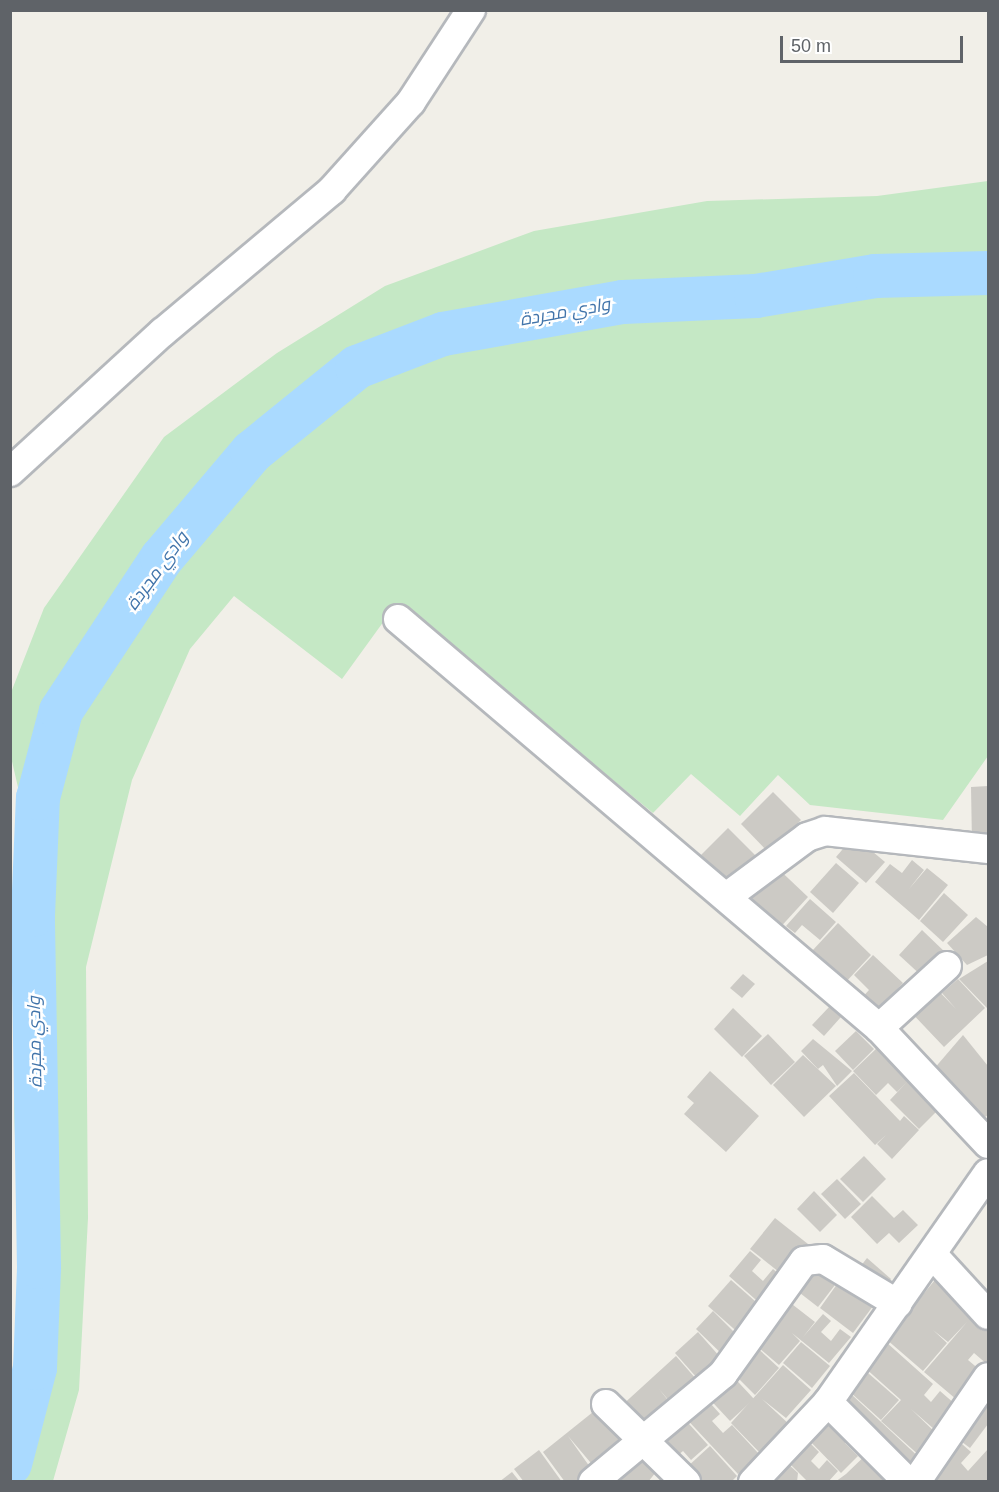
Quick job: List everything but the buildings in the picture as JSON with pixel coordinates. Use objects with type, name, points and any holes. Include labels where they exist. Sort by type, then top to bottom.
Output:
[{"type":"street","points":[[10,472],[163,332],[332,190],[411,102],[471,10]]},
{"type":"street","points":[[398,619],[729,895],[879,1028],[988,1144]]},
{"type":"street","points":[[729,895],[807,837],[825,831],[988,849]]},
{"type":"street","points":[[879,1028],[947,966]]},
{"type":"street","points":[[753,1482],[828,1402],[933,1255],[988,1173]]},
{"type":"street","points":[[933,1255],[988,1315]]},
{"type":"street","points":[[593,1482],[644,1442],[723,1374],[804,1261],[823,1259],[898,1304]]},
{"type":"street","points":[[828,1402],[908,1481],[988,1377]]},
{"type":"street","points":[[606,1404],[686,1482]]},
{"type":"green space","points":[[988,181],[988,756],[943,820],[810,805],[778,775],[740,816],[691,774],[653,813],[397,603],[342,679],[234,596],[190,649],[132,780],[86,967],[88,1218],[79,1390],[53,1481],[11,1481],[20,1269],[14,1109],[20,796],[11,757],[10,695],[44,608],[164,437],[277,353],[385,286],[534,231],[707,201],[877,196]]},
{"type":"waterway","name":"وادي مجردة","points":[[10,1464],[35,1368],[39,1267],[33,915],[38,798],[61,711],[162,558],[252,452],[357,367],[443,334],[623,302],[756,296],[875,276],[988,273]]}]
